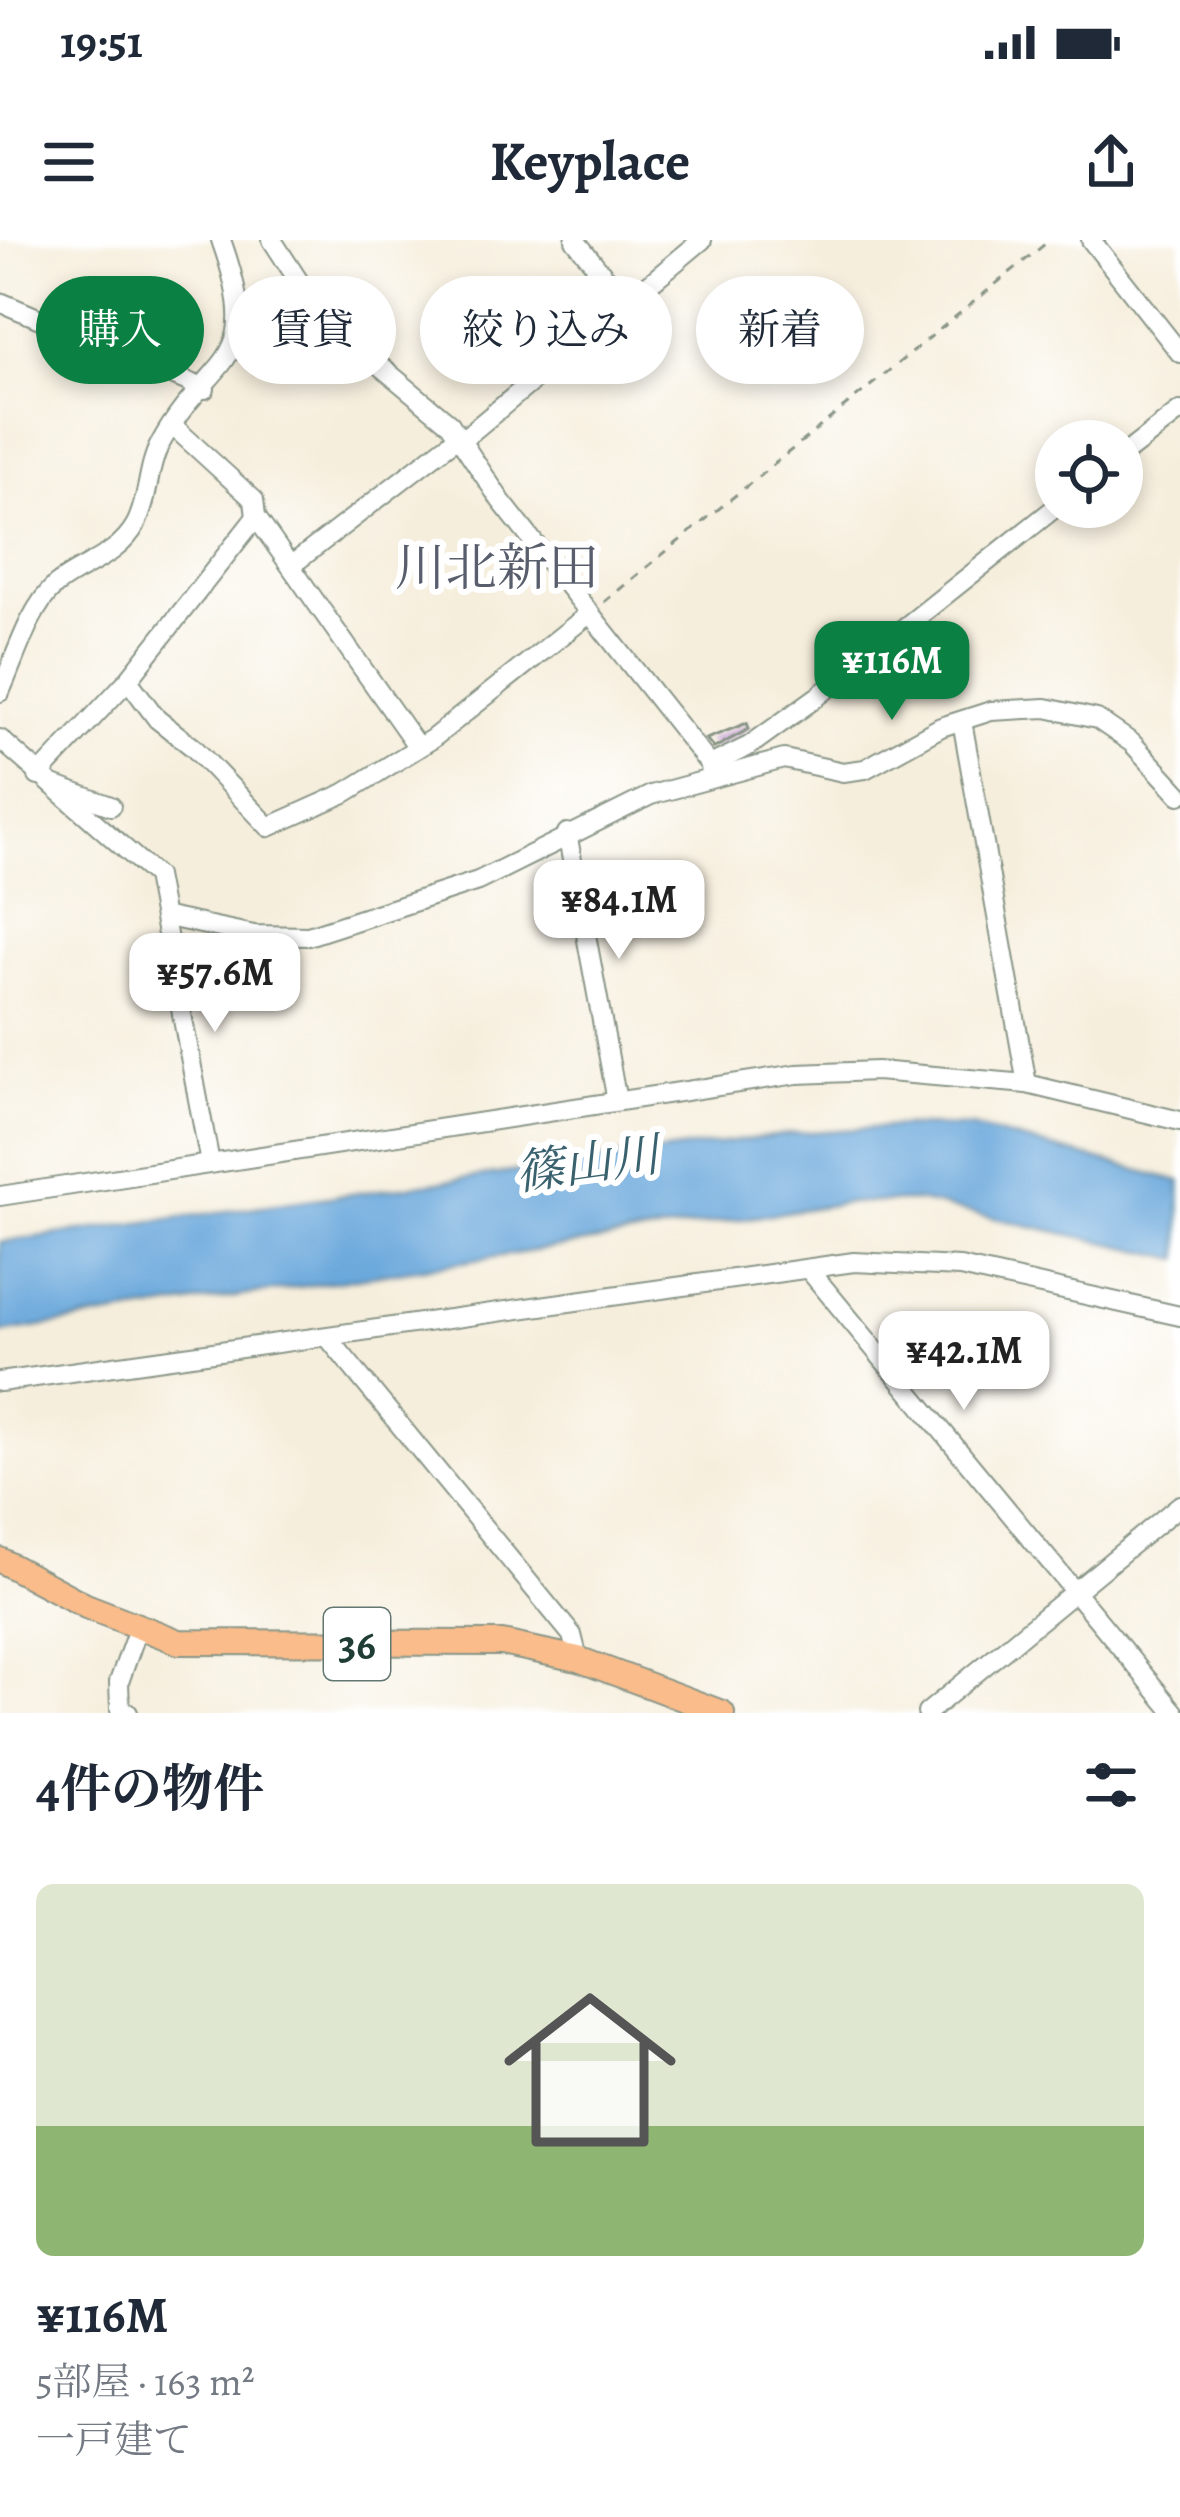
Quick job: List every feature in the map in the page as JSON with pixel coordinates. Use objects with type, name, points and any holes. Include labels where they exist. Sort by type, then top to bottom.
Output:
[{"type":"main road","name":"36","points":[[0,1560],[86,1606],[178,1642],[502,1642],[578,1659],[722,1713]]},
{"type":"street","points":[[0,692],[58,583],[104,558],[136,524],[159,446],[224,368],[238,325],[234,276],[221,240]]},
{"type":"street","points":[[272,240],[325,314],[460,438],[501,501],[711,771]]},
{"type":"street","points":[[575,240],[604,276]]},
{"type":"street","points":[[656,276],[702,240]]},
{"type":"street","points":[[1091,240],[1180,353]]},
{"type":"street","points":[[0,302],[205,389]]},
{"type":"street","points":[[292,564],[525,384]]},
{"type":"street","points":[[1143,440],[1180,411]]},
{"type":"street","points":[[173,426],[254,500],[256,517],[418,746]]},
{"type":"street","points":[[43,780],[256,517]]},
{"type":"street","points":[[711,771],[817,697],[1035,524]]},
{"type":"street","points":[[128,680],[157,718],[194,748],[269,827],[344,794],[418,746],[589,614]]},
{"type":"street","points":[[167,917],[254,935],[308,936],[478,881],[567,833],[711,771],[784,759],[843,772],[865,769],[991,711],[1046,708],[1097,719],[1132,743],[1180,795]]},
{"type":"street","points":[[962,721],[1028,1084]]},
{"type":"street","points":[[0,739],[156,876],[211,1163]]},
{"type":"street","points":[[43,780],[111,806]]},
{"type":"street","points":[[567,833],[617,1101]]},
{"type":"street","points":[[0,1196],[797,1073],[877,1071],[1028,1084],[1180,1121]]},
{"type":"street","points":[[0,1382],[330,1340],[854,1262],[960,1267],[1180,1316]]},
{"type":"street","points":[[810,1271],[1175,1713]]},
{"type":"street","points":[[330,1340],[572,1635],[578,1659]]},
{"type":"street","points":[[927,1713],[1180,1505]]},
{"type":"street","points":[[128,1713],[120,1709],[117,1697],[140,1626]]},
{"type":"path","points":[[589,614],[1050,240]]},
{"type":"water","name":"篠山川","points":[[971,1127],[1180,1181],[1180,1259],[917,1201],[845,1203],[0,1333],[0,1242],[797,1133]]},
{"type":"building","points":[[747,723],[749,729],[714,748],[706,739]]},
{"type":"district","name":"川北新田","points":[[497,567]]}]
